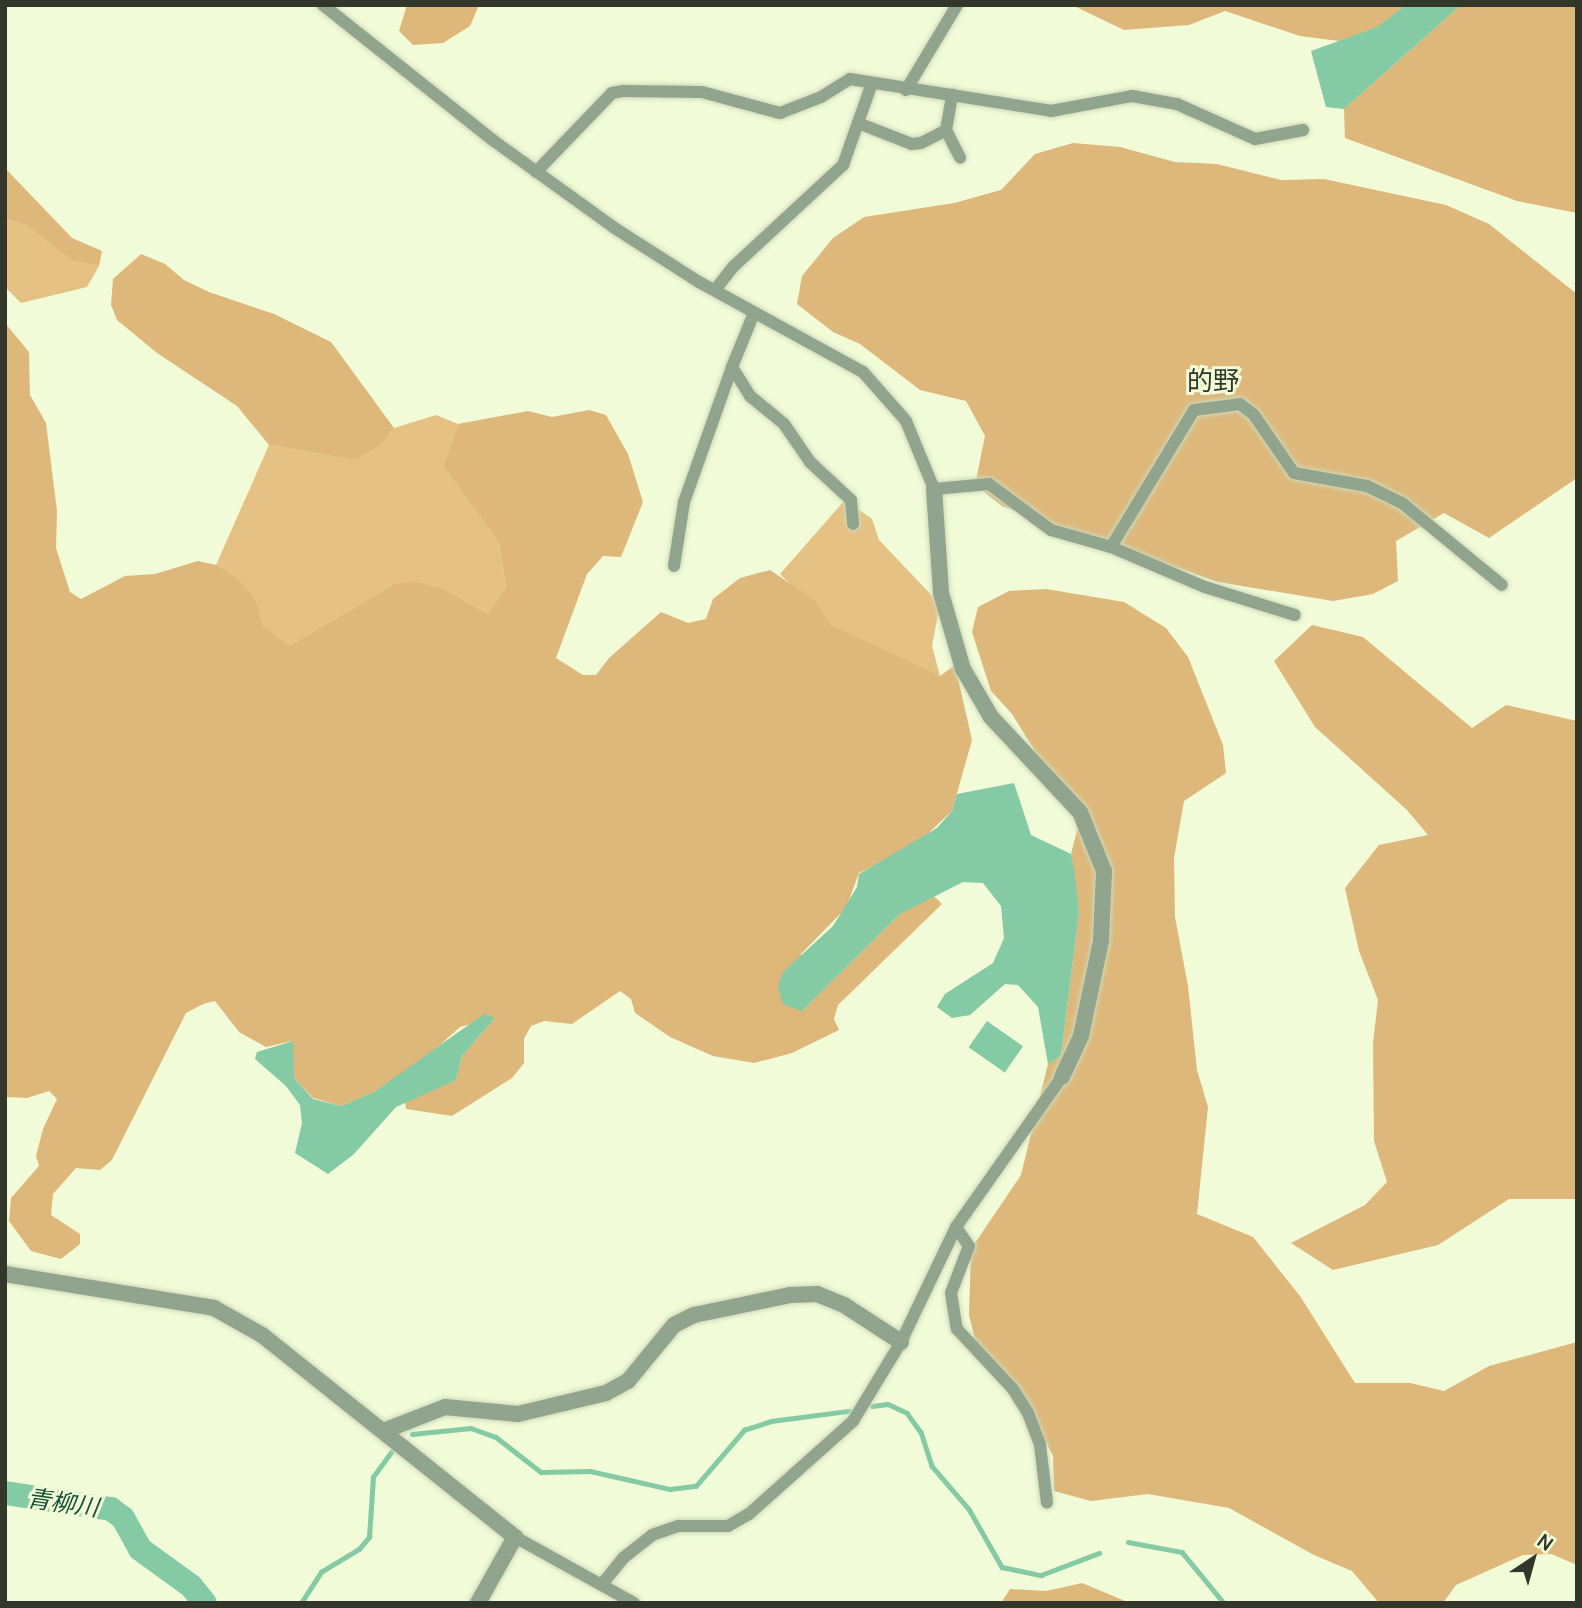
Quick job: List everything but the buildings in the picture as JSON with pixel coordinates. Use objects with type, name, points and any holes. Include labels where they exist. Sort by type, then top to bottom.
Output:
[{"type":"street","points":[[323,5],[536,172],[616,229],[877,384],[906,421],[934,489],[941,593],[963,668],[991,717],[1080,812],[1104,870],[1101,941],[1081,1036],[1062,1077],[956,1227],[901,1342],[853,1420],[749,1514],[728,1526],[678,1526],[652,1535],[623,1558],[603,1583]]},
{"type":"street","points":[[906,90],[957,5]]},
{"type":"street","points":[[536,172],[612,93],[702,92],[780,113],[821,97],[850,79],[1051,111],[1132,96],[1177,104],[1255,139],[1303,130]]},
{"type":"street","points":[[715,290],[734,266],[832,180],[843,165],[873,83]]},
{"type":"street","points":[[952,95],[946,130],[960,158]]},
{"type":"street","points":[[858,123],[912,144],[946,130]]},
{"type":"street","points":[[674,566],[684,502],[754,313]]},
{"type":"street","points":[[732,367],[750,396],[784,424],[810,462],[851,500],[853,524]]},
{"type":"street","points":[[1111,547],[1194,410],[1240,404],[1254,415],[1294,474],[1367,486],[1402,503],[1502,585]]},
{"type":"street","points":[[934,489],[989,484],[1034,522],[1111,547],[1205,587],[1295,615]]},
{"type":"street","points":[[956,1227],[969,1246],[951,1293],[957,1329],[1013,1389],[1028,1413],[1040,1445],[1047,1503]]},
{"type":"street","points":[[5,1273],[214,1308],[262,1335],[386,1430],[515,1537],[603,1583],[634,1603]]},
{"type":"street","points":[[386,1430],[445,1407],[517,1414],[606,1393],[628,1381],[674,1325],[684,1320],[791,1295],[817,1294],[844,1305],[901,1342]]},
{"type":"street","points":[[478,1603],[515,1537]]},
{"type":"shaded area","points":[[407,5],[479,5],[470,26],[443,43],[413,45],[399,31]]},
{"type":"shaded area","points":[[1072,5],[1406,5],[1378,27],[1339,41],[1300,36],[1225,11],[1189,25],[1124,30]]},
{"type":"shaded area","points":[[1406,5],[1461,5],[1344,109],[1326,107],[1311,51],[1377,27]]},
{"type":"shaded area","points":[[1461,5],[1577,5],[1577,213],[1517,201],[1345,138],[1344,109]]},
{"type":"shaded area","points":[[1073,143],[1120,147],[1175,162],[1217,164],[1281,180],[1324,179],[1446,205],[1489,224],[1577,294],[1577,478],[1489,538],[1444,513],[1396,541],[1398,581],[1373,594],[1333,601],[1218,582],[1002,506],[975,485],[985,436],[966,401],[920,390],[860,344],[833,332],[797,304],[802,276],[833,238],[864,217],[954,203],[1001,190],[1035,154]]},
{"type":"shaded area","points":[[5,168],[72,238],[102,251],[99,266],[72,261],[26,225],[5,219]]},
{"type":"shaded area","points":[[5,219],[26,225],[72,261],[99,266],[87,287],[21,303],[5,287]]},
{"type":"shaded area","points":[[141,254],[165,264],[184,280],[209,292],[274,314],[331,342],[394,428],[382,445],[355,460],[269,445],[237,406],[157,353],[117,320],[111,305],[113,279]]},
{"type":"shaded area","points":[[5,323],[29,352],[30,395],[46,423],[57,511],[56,548],[70,592],[81,599],[125,576],[155,574],[198,561],[216,565],[239,580],[256,600],[264,627],[289,646],[394,584],[416,582],[444,589],[488,614],[506,587],[499,543],[443,466],[458,424],[528,411],[552,417],[589,410],[606,415],[628,454],[643,502],[621,557],[603,556],[587,574],[556,658],[583,675],[596,675],[609,658],[661,612],[688,623],[706,619],[713,599],[740,578],[770,570],[814,600],[831,625],[940,676],[955,665],[972,740],[952,811],[919,842],[859,873],[846,908],[801,954],[803,1010],[900,914],[933,895],[942,904],[838,1005],[834,1019],[839,1030],[792,1053],[754,1063],[713,1056],[670,1037],[635,1013],[631,999],[620,991],[572,1024],[544,1021],[531,1026],[524,1039],[524,1063],[512,1078],[452,1116],[406,1109],[405,1101],[456,1080],[462,1056],[495,1018],[460,1027],[430,1054],[374,1092],[341,1106],[313,1098],[294,1078],[292,1041],[266,1047],[239,1032],[215,1001],[203,1004],[186,1013],[112,1160],[100,1170],[76,1168],[53,1194],[51,1215],[80,1234],[80,1244],[61,1259],[31,1251],[9,1221],[11,1198],[39,1166],[36,1156],[43,1129],[57,1099],[49,1091],[27,1098],[5,1097]]},
{"type":"shaded area","points":[[436,415],[458,424],[443,466],[499,543],[506,587],[488,614],[444,589],[394,584],[289,646],[279,642],[264,627],[256,600],[216,565],[269,445],[355,460],[382,445],[394,428]]},
{"type":"shaded area","points":[[845,500],[872,519],[879,540],[940,604],[932,646],[940,676],[887,656],[831,625],[780,574]]},
{"type":"shaded area","points":[[1046,589],[1124,602],[1166,628],[1188,657],[1223,745],[1226,773],[1184,801],[1174,858],[1175,917],[1188,986],[1197,1070],[1208,1107],[1197,1214],[1253,1237],[1300,1296],[1355,1383],[1410,1383],[1444,1391],[1489,1366],[1577,1342],[1577,1565],[1551,1554],[1523,1555],[1456,1585],[1443,1603],[1379,1603],[1352,1571],[1314,1555],[1229,1508],[1148,1494],[1091,1501],[1054,1491],[1053,1456],[1019,1388],[976,1344],[969,1315],[971,1249],[1021,1175],[1048,1064],[1061,1056],[1079,913],[1071,854],[1079,823],[1012,714],[991,691],[972,632],[978,607],[1009,591]]},
{"type":"shaded area","points":[[1312,625],[1363,637],[1472,728],[1506,705],[1577,721],[1577,1199],[1509,1199],[1438,1245],[1333,1270],[1291,1243],[1365,1205],[1387,1182],[1374,1141],[1373,1043],[1378,1000],[1359,951],[1345,888],[1379,845],[1428,835],[1407,810],[1315,727],[1274,661]]},
{"type":"shaded area","points":[[1014,783],[1031,835],[1071,854],[1074,869],[1079,913],[1061,1056],[1048,1064],[1038,1007],[1018,985],[1005,984],[970,1015],[952,1018],[937,1007],[945,994],[993,963],[1004,938],[1001,906],[983,883],[963,882],[900,914],[802,1011],[783,1004],[778,987],[783,972],[833,926],[857,887],[859,874],[937,828],[952,811],[957,794]]},
{"type":"shaded area","points":[[484,1014],[495,1018],[462,1056],[456,1080],[396,1107],[354,1154],[328,1174],[295,1153],[302,1123],[300,1105],[286,1086],[255,1059],[257,1052],[293,1041],[294,1078],[313,1099],[341,1106],[374,1092]]},
{"type":"shaded area","points":[[987,1021],[1023,1046],[1005,1072],[969,1047]]},
{"type":"shaded area","points":[[1082,1583],[1130,1603],[1001,1603],[1010,1589],[1046,1591]]},
{"type":"waterway","points":[[872,1406],[888,1404],[907,1413],[921,1432],[932,1466],[969,1509],[1002,1567],[1041,1575],[1099,1553]]},
{"type":"waterway","points":[[412,1434],[471,1428],[496,1437],[541,1472],[590,1471],[670,1489],[696,1486],[744,1430],[771,1421],[848,1411]]},
{"type":"waterway","points":[[301,1603],[321,1572],[359,1549],[369,1537],[373,1477],[391,1452]]},
{"type":"waterway","name":"青柳川","points":[[5,1493],[111,1509],[123,1518],[140,1549],[191,1586],[205,1603]]},
{"type":"waterway","points":[[1128,1542],[1182,1552],[1224,1603]]},
{"type":"district","name":"的野","points":[[1213,381]]}]
